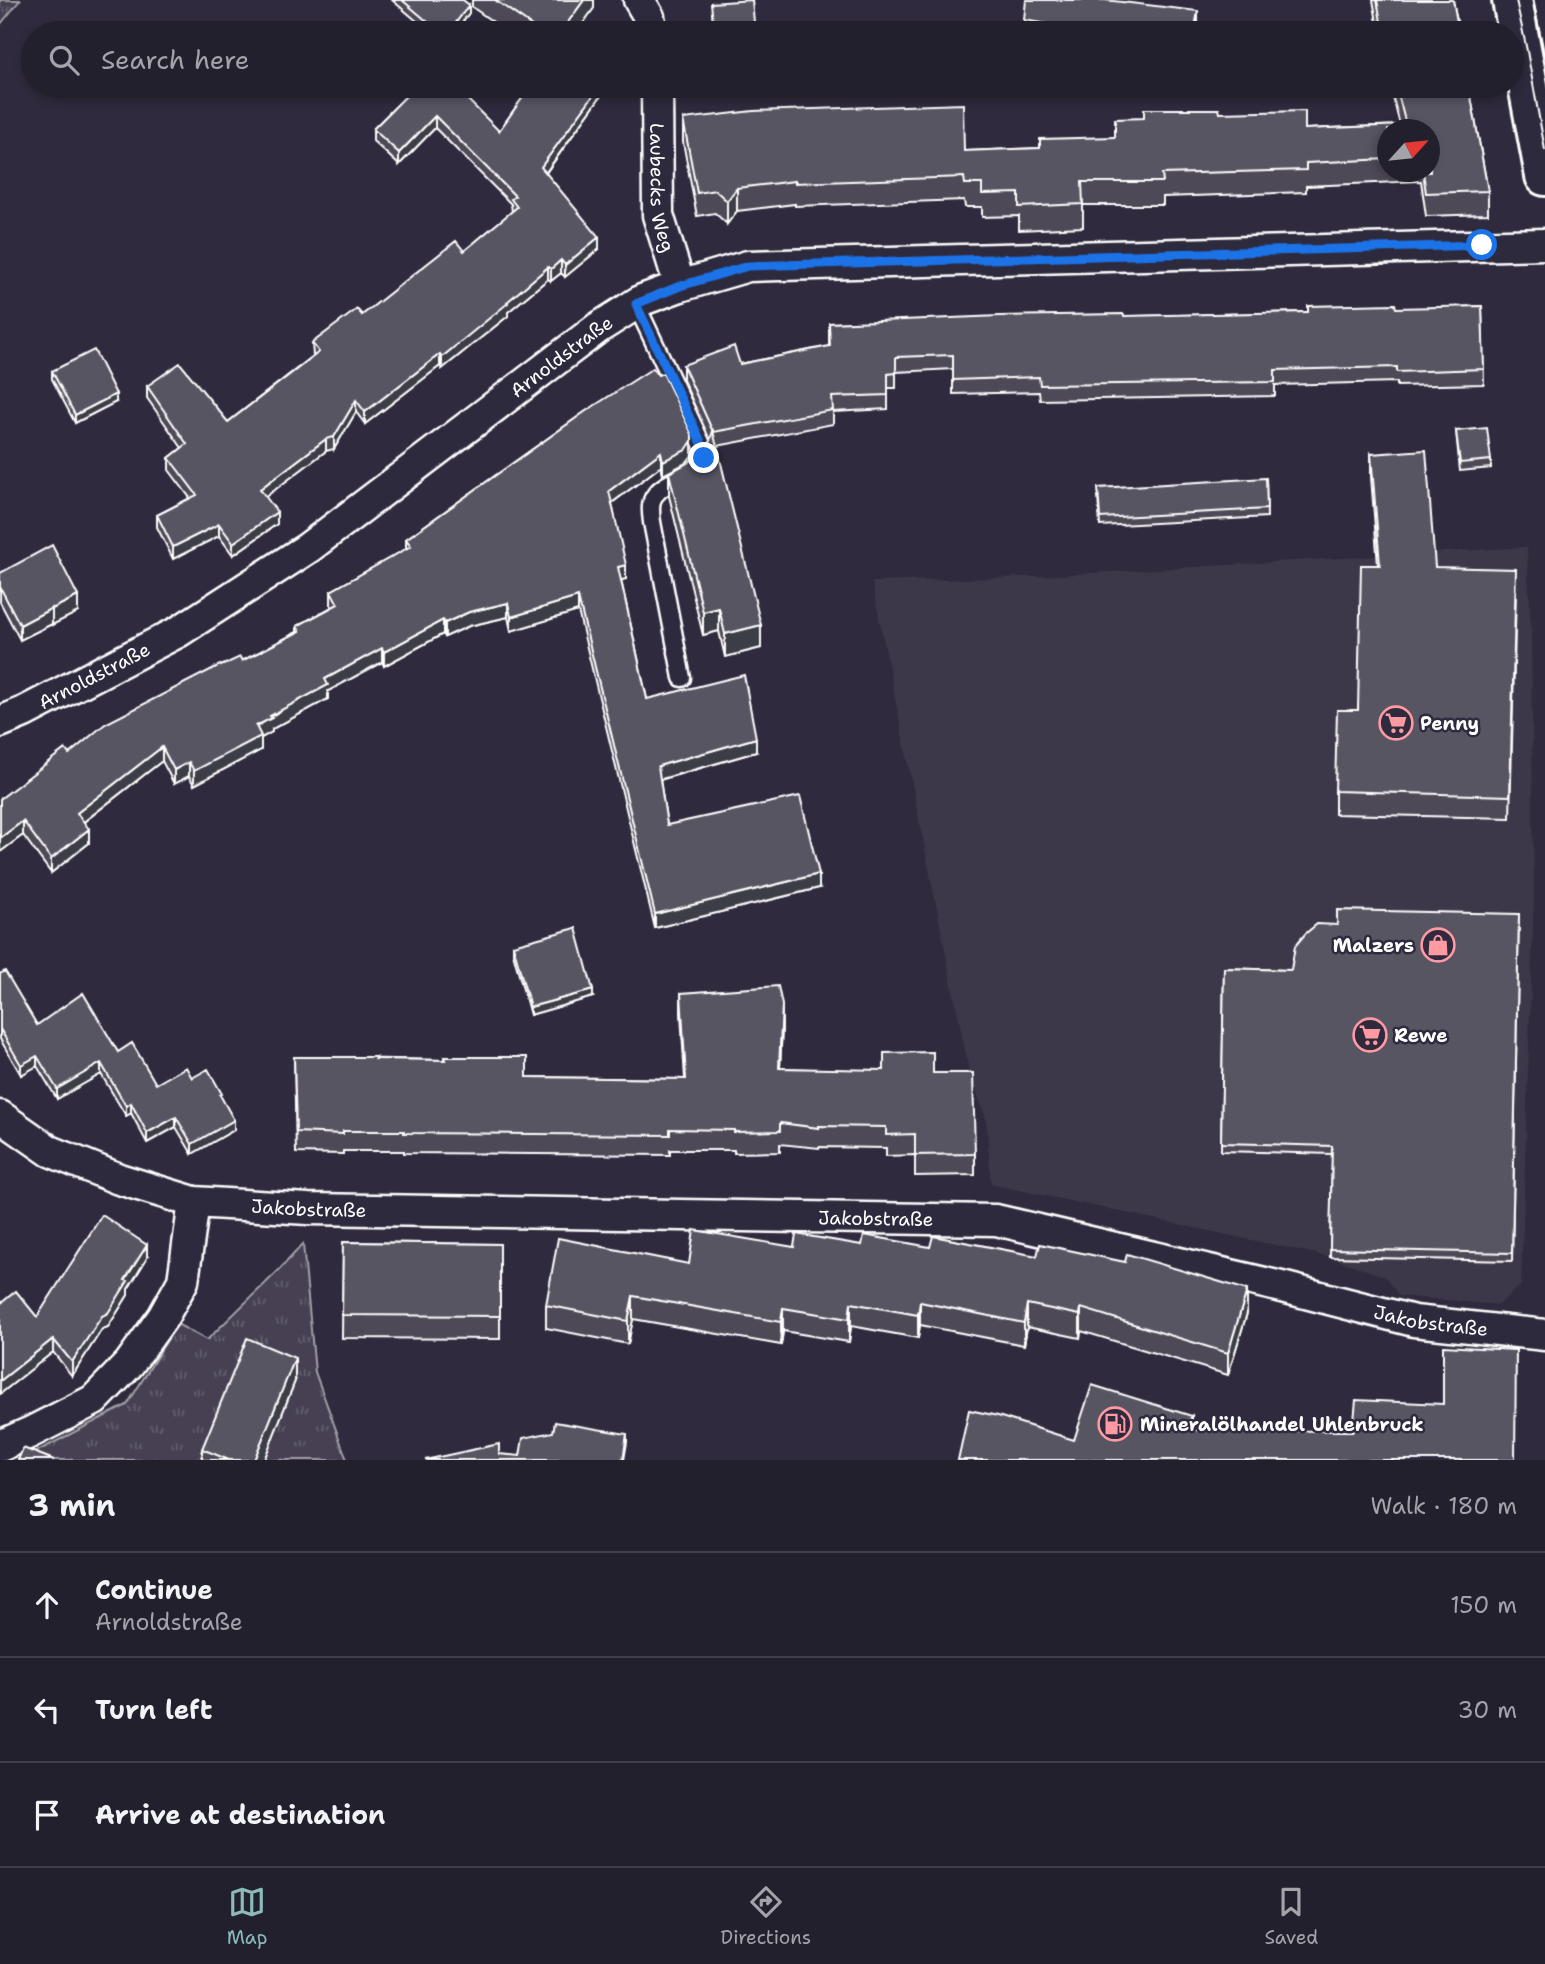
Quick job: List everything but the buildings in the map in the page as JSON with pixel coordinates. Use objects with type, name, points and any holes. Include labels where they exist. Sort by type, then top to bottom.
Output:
[{"type":"main road","points":[[1512,0],[1516,21]]},
{"type":"main road","points":[[1524,64],[1545,176]]},
{"type":"street","points":[[639,0],[650,21]]},
{"type":"street","name":"Laubecks Weg","points":[[657,98],[658,215],[680,286]]},
{"type":"street","name":"Arnoldstraße","points":[[0,722],[178,632],[308,548],[598,328],[636,304],[680,286],[748,266],[1545,244]]},
{"type":"street","name":"Jakobstraße","points":[[0,1115],[50,1151],[119,1179],[194,1202],[323,1210],[996,1220],[1414,1321],[1545,1335]]},
{"type":"street","points":[[0,1446],[94,1400],[129,1364],[163,1317],[183,1282],[194,1202]]},
{"type":"lane","points":[[636,304],[703,446],[704,458],[700,467],[655,494],[651,505],[682,678]]},
{"type":"shaded area","points":[[1527,547],[1531,631],[1534,895],[1521,1285],[1498,1305],[1399,1296],[1386,1277],[1330,1257],[991,1184],[986,1118],[969,1071],[872,582],[1025,577]]},
{"type":"green space","points":[[0,0],[20,0],[0,25]]},
{"type":"green space","points":[[303,1244],[315,1372],[347,1460],[20,1460],[127,1405],[177,1324],[207,1340]]},
{"type":"tram line","points":[[1516,0],[1521,21]]},
{"type":"tram line","points":[[1533,0],[1545,57]]},
{"type":"tram line","points":[[1524,37],[1545,150]]},
{"type":"place","name":"Penny","points":[[1396,723]]},
{"type":"place","name":"Malzers","points":[[1438,945]]},
{"type":"place","name":"Rewe","points":[[1370,1035]]},
{"type":"place","name":"Mineralölhandel Uhlenbruck","points":[[1115,1424]]},
{"type":"route","points":[[704,458],[703,446],[636,304],[680,286],[748,266],[1482,245]]}]
